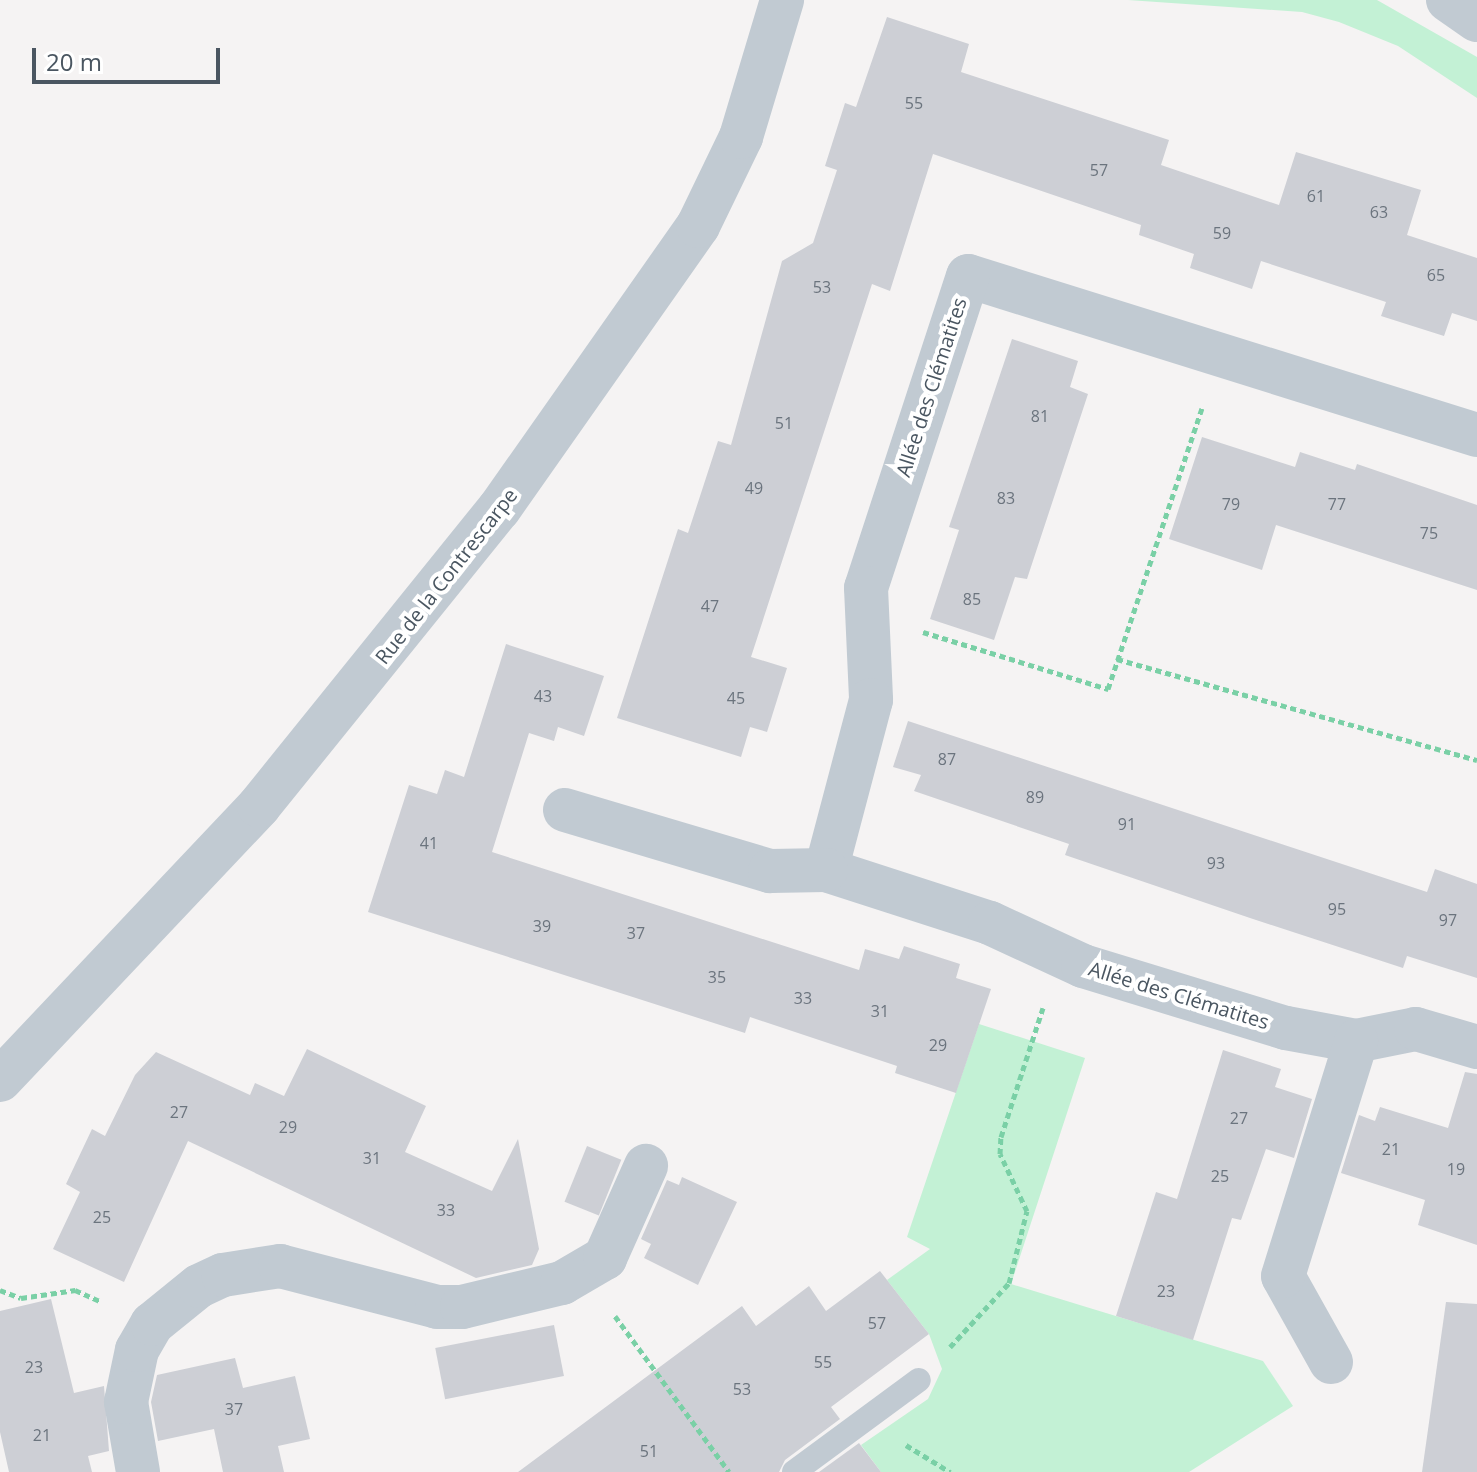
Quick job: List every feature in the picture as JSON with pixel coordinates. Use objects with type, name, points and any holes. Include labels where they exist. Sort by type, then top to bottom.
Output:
[{"type":"street","name":"Rue de la Contrescarpe","points":[[0,1080],[208,865],[340,711],[582,394],[673,268],[724,176],[754,100],[782,0]]},
{"type":"street","points":[[1448,0],[1477,20]]},
{"type":"street","name":"Allée des Clématites","points":[[826,870],[871,700],[866,588],[968,276],[1221,358],[1477,435]]},
{"type":"street","name":"Allée des Clématites","points":[[565,810],[770,871],[826,870],[990,923],[1062,954],[1256,1019],[1356,1041],[1416,1029],[1477,1047]]},
{"type":"street","points":[[1331,1362],[1283,1276],[1356,1041]]},
{"type":"street","points":[[138,1472],[128,1380],[152,1324],[199,1286],[251,1268],[310,1269],[437,1307],[462,1307],[584,1274],[605,1258],[621,1232],[646,1166]]},
{"type":"lane","points":[[794,1472],[919,1380]]},
{"type":"path","points":[[867,615],[1108,689],[1221,358]]},
{"type":"path","points":[[1117,659],[1477,760]]},
{"type":"path","points":[[919,1380],[1009,1283],[1027,1211],[1000,1154],[1001,1137],[1062,954]]},
{"type":"path","points":[[584,1274],[729,1472]]},
{"type":"path","points":[[0,1290],[21,1298],[75,1290],[152,1324]]},
{"type":"green space","points":[[1128,0],[1377,0],[1477,57],[1477,98],[1398,46],[1339,22],[1302,12]]},
{"type":"green space","points":[[979,1024],[1085,1058],[1011,1284],[1263,1361],[1293,1406],[1189,1472],[881,1472],[861,1445],[928,1399],[942,1369],[929,1334],[887,1280],[930,1249],[907,1237]]},
{"type":"building","points":[[887,17],[969,44],[961,72],[1169,140],[1161,165],[1279,205],[1296,152],[1421,190],[1407,235],[1477,258],[1477,321],[1452,313],[1444,336],[1381,316],[1386,302],[1261,261],[1252,289],[1190,268],[1194,254],[1139,235],[1141,225],[933,154],[890,291],[872,284],[751,657],[787,668],[767,732],[750,727],[741,757],[617,718],[678,529],[688,533],[718,441],[731,445],[782,261],[813,243],[837,170],[825,166],[845,103],[856,107]]},
{"type":"building","points":[[1012,339],[1078,361],[1070,387],[1088,394],[1027,579],[1015,577],[994,640],[930,619],[959,530],[949,527]]},
{"type":"building","points":[[1202,437],[1295,467],[1300,452],[1355,470],[1357,464],[1477,505],[1477,590],[1276,525],[1262,570],[1169,539]]},
{"type":"building","points":[[506,644],[604,676],[584,736],[558,727],[554,741],[529,733],[492,852],[859,970],[865,949],[899,959],[904,946],[960,964],[956,978],[991,989],[956,1093],[895,1073],[897,1066],[750,1017],[745,1033],[368,912],[409,785],[437,794],[445,770],[464,777]]},
{"type":"building","points":[[908,721],[1427,892],[1435,869],[1477,884],[1477,978],[1407,956],[1403,968],[1250,918],[1065,855],[1069,844],[914,791],[921,775],[893,767]]},
{"type":"building","points":[[307,1049],[426,1106],[405,1152],[492,1191],[518,1139],[539,1249],[532,1265],[476,1278],[188,1141],[124,1282],[53,1249],[80,1192],[66,1184],[92,1129],[105,1136],[135,1075],[156,1052],[250,1095],[255,1083],[284,1096]]},
{"type":"building","points":[[1223,1050],[1281,1069],[1275,1087],[1312,1099],[1294,1158],[1266,1149],[1241,1220],[1232,1218],[1193,1340],[1116,1316],[1156,1192],[1177,1199]]},
{"type":"building","points":[[1465,1072],[1477,1074],[1477,1245],[1418,1225],[1425,1200],[1341,1173],[1359,1115],[1375,1121],[1380,1107],[1448,1128]]},
{"type":"building","points":[[587,1146],[621,1160],[599,1215],[565,1202]]},
{"type":"building","points":[[682,1177],[737,1202],[698,1285],[644,1258],[651,1244],[641,1239],[667,1180],[679,1185]]},
{"type":"building","points":[[880,1271],[929,1334],[831,1407],[840,1419],[785,1460],[779,1472],[518,1472],[742,1306],[756,1326],[809,1286],[826,1311]]},
{"type":"building","points":[[51,1299],[74,1393],[104,1386],[109,1451],[88,1456],[92,1472],[9,1472],[0,1432],[0,1311]]},
{"type":"building","points":[[1446,1302],[1477,1304],[1477,1472],[1422,1472]]},
{"type":"building","points":[[554,1325],[564,1376],[445,1399],[435,1348]]},
{"type":"building","points":[[235,1358],[243,1388],[295,1376],[310,1439],[278,1446],[284,1472],[223,1472],[214,1429],[158,1441],[151,1402],[157,1375]]},
{"type":"building","points":[[859,1443],[881,1472],[819,1472]]}]
